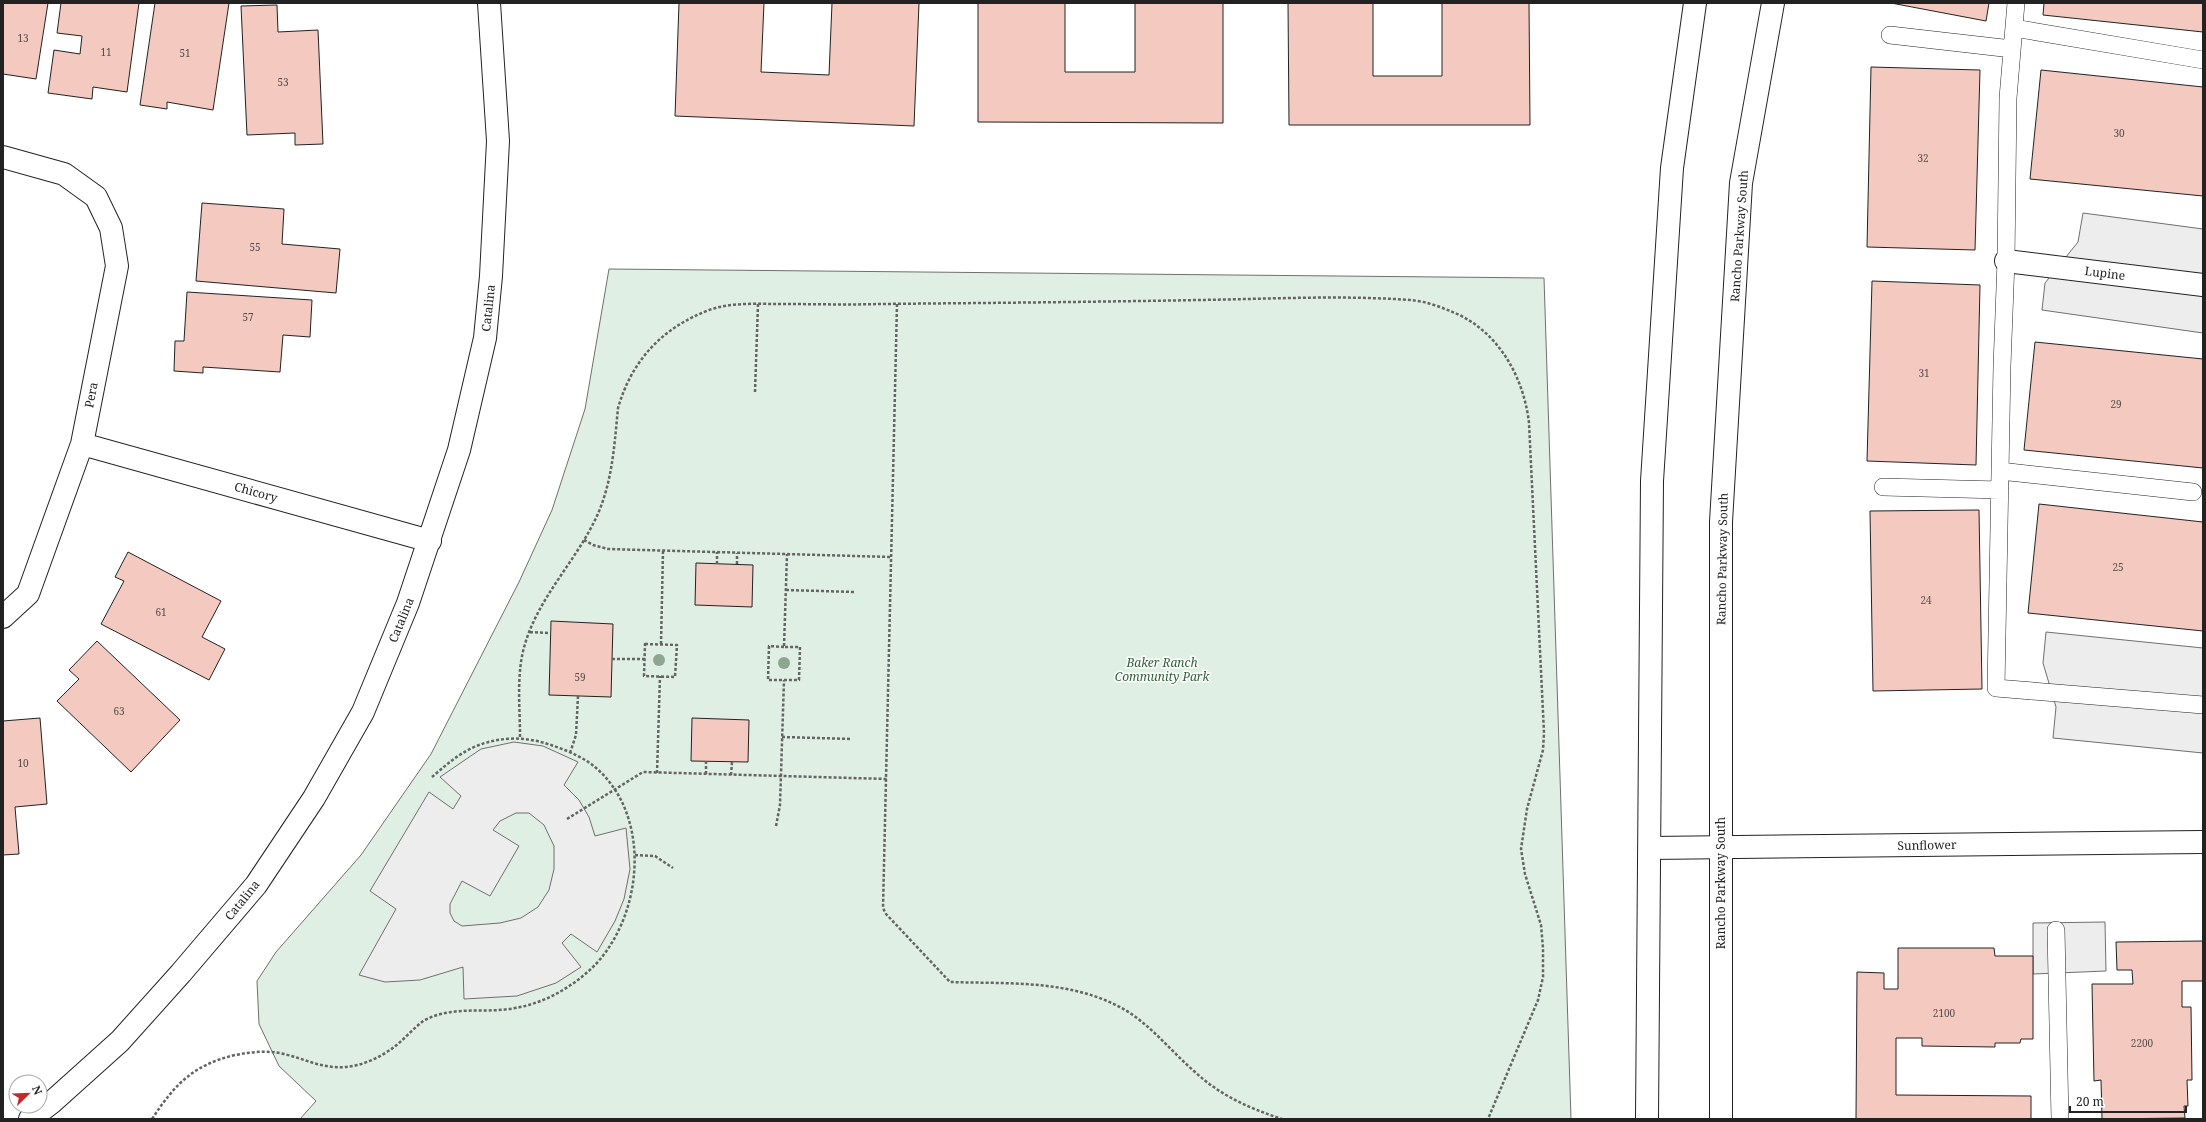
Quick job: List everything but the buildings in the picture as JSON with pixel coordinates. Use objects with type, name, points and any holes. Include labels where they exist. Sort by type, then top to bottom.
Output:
[{"type":"street","name":"Catalina","points":[[30,1119],[51,1103],[120,1041],[181,973],[256,885],[314,798],[363,712],[408,603],[430,541],[459,450],[484,338],[491,276],[498,141],[489,3]]},
{"type":"street","points":[[1647,1119],[1652,482],[1672,168],[1695,3]]},
{"type":"street","name":"Rancho Parkway South","points":[[1720,1119],[1721,522],[1741,183],[1773,3]]},
{"type":"street","name":"Pera","points":[[3,157],[64,174],[96,197],[111,228],[117,266],[82,444],[28,594],[3,616]]},
{"type":"street","name":"Lupine","points":[[2006,260],[2203,285]]},
{"type":"street","name":"Chicory","points":[[82,444],[430,541]]},
{"type":"street","name":"Sunflower","points":[[1650,848],[2203,842]]},
{"type":"lane","points":[[2016,3],[2008,98],[2006,260],[1996,688],[2203,706]]},
{"type":"lane","points":[[2014,28],[2203,60]]},
{"type":"lane","points":[[1890,35],[2012,49]]},
{"type":"lane","points":[[2000,471],[2193,492]]},
{"type":"lane","points":[[1883,487],[2000,490]]},
{"type":"lane","points":[[2056,930],[2060,1119]]},
{"type":"path","points":[[520,737],[520,671],[525,643],[548,594],[584,540],[608,488],[618,408],[622,396],[638,363],[650,348],[676,325],[712,309],[730,305],[758,304],[897,304],[1269,299],[1412,300],[1442,308],[1470,321],[1484,332],[1508,360],[1524,393],[1529,423],[1544,750],[1527,809],[1521,849],[1525,874],[1540,925],[1543,948],[1543,977],[1538,1000],[1488,1119]]},
{"type":"path","points":[[755,392],[758,304]]},
{"type":"path","points":[[897,304],[883,908],[886,914],[950,982],[1034,984],[1067,989],[1110,1003],[1144,1023],[1162,1038],[1194,1072],[1217,1090],[1239,1104],[1282,1119]]},
{"type":"path","points":[[584,540],[593,545],[608,549],[891,557]]},
{"type":"path","points":[[661,644],[663,551]]},
{"type":"path","points":[[716,564],[717,552]]},
{"type":"path","points":[[737,553],[737,564]]},
{"type":"path","points":[[784,647],[787,554]]},
{"type":"path","points":[[786,590],[855,592]]},
{"type":"path","points":[[530,632],[550,633]]},
{"type":"path","points":[[645,644],[676,645],[675,677],[644,676],[645,659],[645,644]]},
{"type":"path","points":[[769,646],[784,647],[800,647],[799,680],[768,680],[769,646]]},
{"type":"path","points":[[612,659],[645,659]]},
{"type":"path","points":[[657,773],[660,676]]},
{"type":"path","points":[[776,826],[780,805],[784,680]]},
{"type":"path","points":[[570,753],[576,735],[578,696]]},
{"type":"path","points":[[152,1119],[174,1088],[191,1073],[209,1062],[262,1051],[286,1054],[325,1067],[346,1067],[371,1060],[387,1051],[424,1021],[442,1014],[509,1009],[551,997],[574,983],[594,966],[622,925],[632,889],[635,855],[628,822],[614,790],[596,768],[570,753],[541,741],[520,737],[498,740],[473,748],[453,760],[432,777]]},
{"type":"path","points":[[782,737],[852,739]]},
{"type":"path","points":[[706,761],[706,774]]},
{"type":"path","points":[[731,775],[732,762]]},
{"type":"path","points":[[567,819],[643,772],[886,779]]},
{"type":"path","points":[[635,855],[655,856],[673,868]]},
{"type":"green space","name":"Baker Ranch Community Park","points":[[609,269],[1544,278],[1571,1119],[300,1119],[316,1101],[279,1066],[259,1024],[257,981],[276,952],[361,855],[431,754],[519,582],[552,510],[585,409]]},
{"type":"shaded area","points":[[2083,213],[2203,229],[2203,333],[2042,310],[2045,283],[2078,242]]},
{"type":"shaded area","points":[[2046,632],[2203,648],[2203,753],[2053,738],[2056,707],[2043,663]]},
{"type":"shaded area","points":[[514,742],[543,746],[578,762],[564,785],[579,800],[589,817],[595,836],[626,828],[630,869],[624,899],[615,921],[597,952],[571,934],[562,943],[581,967],[556,983],[517,996],[464,999],[463,967],[420,980],[385,982],[359,975],[396,909],[370,891],[429,792],[453,809],[461,796],[440,777],[481,749]],"holes":[[[516,813],[529,813],[544,825],[554,846],[554,869],[549,890],[538,907],[521,918],[500,923],[462,926],[454,921],[450,913],[450,904],[462,881],[490,896],[519,846],[493,830],[500,821]]]},
{"type":"shaded area","points":[[2105,922],[2106,971],[2033,974],[2033,923]]}]
